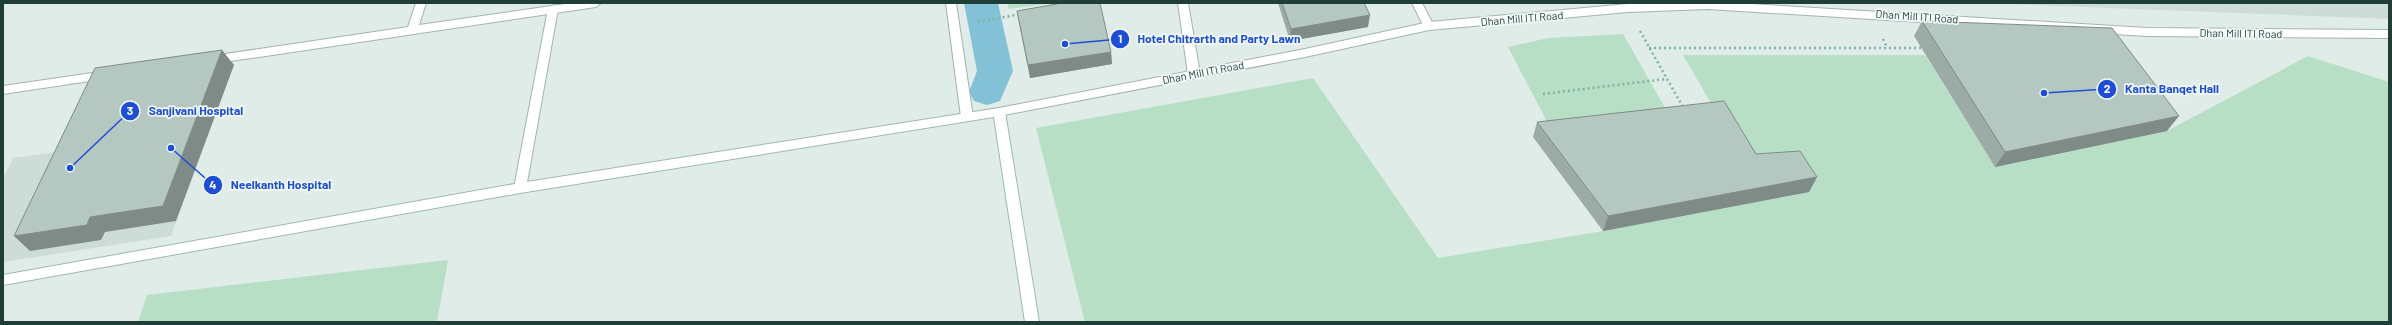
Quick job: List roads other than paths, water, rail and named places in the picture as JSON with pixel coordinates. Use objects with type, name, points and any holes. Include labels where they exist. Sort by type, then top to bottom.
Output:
[{"type":"street","points":[[412,30],[421,3]]},
{"type":"street","points":[[200,61],[596,3]]},
{"type":"street","points":[[951,3],[967,118]]},
{"type":"street","points":[[1183,3],[1194,74]]},
{"type":"street","points":[[1417,3],[1429,26]]},
{"type":"street","name":"Dhan Mill ITI Road","points":[[3,280],[520,188],[967,118],[1429,26],[1628,8],[1707,4],[1872,13],[2147,32],[2389,34]]},
{"type":"street","points":[[520,188],[553,9]]},
{"type":"street","points":[[3,90],[121,73]]},
{"type":"street","points":[[999,112],[1032,322]]},
{"type":"waterway","points":[[981,3],[995,71],[987,92]]},
{"type":"place","name":"Hotel Chitrarth and Party Lawn","points":[[1065,44]]},
{"type":"place","name":"Kanta Banqet Hall","points":[[2044,93]]},
{"type":"place","name":"Neelkanth Hospital","points":[[171,148]]},
{"type":"place","name":"Sanjivani Hospital","points":[[70,168]]}]
